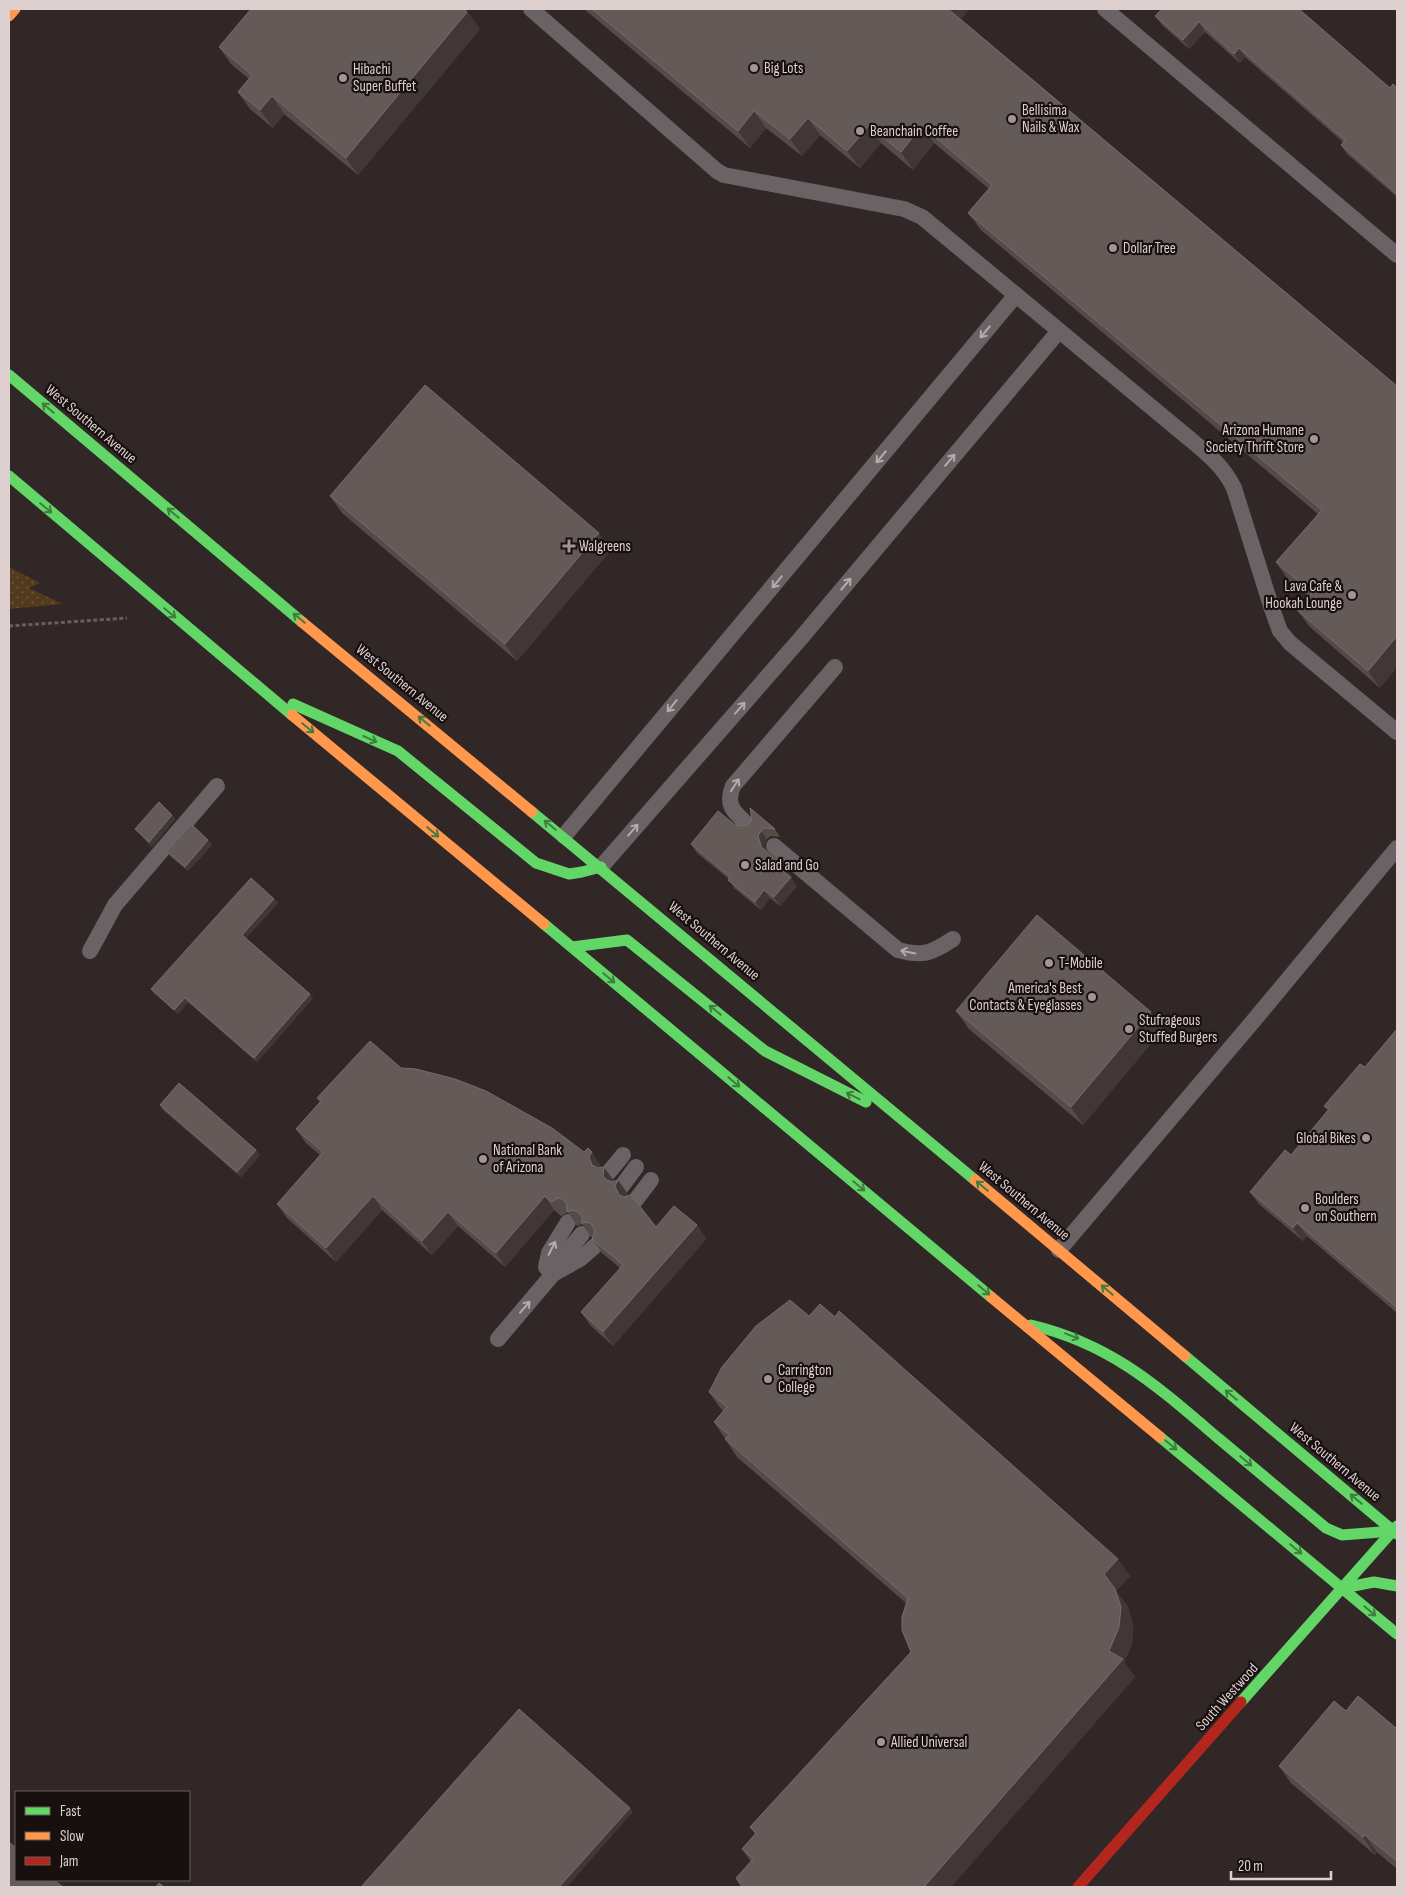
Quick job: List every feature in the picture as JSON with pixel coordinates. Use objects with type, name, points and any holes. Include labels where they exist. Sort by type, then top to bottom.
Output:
[{"type":"main road","points":[[9,16],[15,9]]},
{"type":"main road","name":"West Southern Avenue","points":[[9,375],[210,545],[564,836],[1396,1530]]},
{"type":"main road","points":[[9,476],[262,690],[1397,1634]]},
{"type":"main road","points":[[262,690],[398,751],[536,863],[559,873],[576,875],[601,867]]},
{"type":"main road","points":[[572,947],[627,940],[764,1050],[912,1126]]},
{"type":"main road","points":[[1025,1324],[1052,1329],[1085,1341],[1144,1377],[1326,1528],[1342,1535],[1396,1530]]},
{"type":"main road","name":"South Westwood","points":[[1078,1887],[1396,1530]]},
{"type":"main road","points":[[1343,1588],[1374,1582],[1397,1586]]},
{"type":"lane","points":[[531,9],[717,171],[724,175],[874,203],[913,213],[922,217],[1016,295],[1216,462],[1227,474],[1234,488],[1280,631],[1290,644],[1397,732]]},
{"type":"lane","points":[[1105,9],[1397,255]]},
{"type":"lane","points":[[564,836],[1016,295]]},
{"type":"lane","points":[[601,867],[801,638],[1059,331]]},
{"type":"lane","points":[[748,825],[730,806],[733,786],[835,667]]},
{"type":"lane","points":[[90,951],[115,905],[217,786]]},
{"type":"lane","points":[[774,846],[898,950],[912,954],[922,954],[937,950],[953,939]]},
{"type":"lane","points":[[1059,1250],[1397,848]]},
{"type":"lane","points":[[609,1172],[623,1155]]},
{"type":"lane","points":[[622,1186],[636,1167]]},
{"type":"lane","points":[[635,1201],[651,1180]]},
{"type":"lane","points":[[553,1274],[546,1267],[549,1253],[568,1222]]},
{"type":"lane","points":[[553,1274],[555,1266],[582,1234]]},
{"type":"lane","points":[[498,1339],[553,1274],[580,1259],[595,1246]]},
{"type":"path","points":[[9,626],[127,618]]},
{"type":"shaded area","points":[[9,567],[40,583],[29,588],[63,604],[9,609]]},
{"type":"building","name":"Hibachi Super Buffet","points":[[251,9],[464,9],[467,12],[346,158],[272,96],[260,110],[238,92],[252,75],[219,47]]},
{"type":"building","points":[[592,9],[948,9],[1397,386],[1397,636],[1368,671],[1297,610],[1312,593],[1276,562],[1322,510],[968,213],[992,185],[922,126],[901,152],[869,126],[847,151],[808,118],[790,139],[754,111],[738,131]]},
{"type":"building","points":[[1162,9],[1299,9],[1390,88],[1393,84],[1397,88],[1397,194],[1341,145],[1345,140],[1239,48],[1234,54],[1199,22],[1183,40],[1155,16]]},
{"type":"building","name":"Walgreens","points":[[425,385],[599,533],[505,644],[330,496]]},
{"type":"building","points":[[159,802],[172,815],[149,842],[135,829]]},
{"type":"building","name":"Salad and Go","points":[[750,808],[775,829],[765,828],[761,831],[758,836],[760,846],[784,866],[781,870],[791,877],[774,897],[764,890],[755,902],[728,880],[730,877],[691,844],[718,811],[735,825],[745,826],[752,819]]},
{"type":"building","points":[[191,824],[208,840],[185,867],[167,851]]},
{"type":"building","points":[[251,878],[274,899],[242,935],[310,994],[254,1058],[185,998],[174,1010],[151,989]]},
{"type":"building","points":[[1037,915],[1151,1012],[1071,1107],[956,1011]]},
{"type":"building","points":[[1397,1029],[1396,1307],[1297,1223],[1293,1228],[1250,1192],[1285,1150],[1291,1155],[1329,1109],[1324,1106],[1360,1064],[1365,1067]]},
{"type":"building","points":[[370,1041],[401,1068],[416,1069],[455,1079],[486,1091],[552,1128],[584,1152],[588,1148],[592,1152],[589,1157],[592,1165],[598,1168],[604,1167],[603,1176],[607,1180],[612,1182],[618,1180],[615,1186],[619,1195],[624,1197],[631,1195],[656,1227],[674,1206],[697,1225],[603,1332],[581,1312],[623,1265],[592,1239],[595,1231],[592,1225],[588,1222],[582,1223],[582,1217],[578,1212],[573,1210],[567,1212],[567,1204],[563,1199],[558,1198],[551,1202],[545,1196],[496,1253],[448,1212],[422,1241],[373,1196],[326,1248],[277,1204],[323,1152],[296,1129],[321,1101],[317,1098]]},
{"type":"building","points":[[179,1083],[256,1150],[237,1172],[160,1105]]},
{"type":"building","points":[[790,1300],[809,1316],[820,1304],[835,1317],[839,1311],[1118,1559],[1104,1574],[1115,1589],[1121,1607],[1119,1627],[1109,1651],[1123,1659],[924,1887],[742,1887],[736,1878],[753,1859],[742,1849],[756,1833],[750,1827],[911,1652],[902,1630],[902,1617],[908,1598],[725,1439],[729,1435],[714,1422],[727,1407],[709,1392],[722,1367],[756,1326]]},
{"type":"building","points":[[1358,1696],[1397,1729],[1397,1861],[1365,1835],[1363,1837],[1279,1766],[1334,1701],[1346,1711]]},
{"type":"building","points":[[519,1709],[630,1808],[559,1887],[361,1887]]},
{"type":"building","points":[[9,1842],[15,1847],[15,1881],[55,1881],[63,1887],[9,1887]]},
{"type":"building","points":[[159,1883],[164,1887],[156,1887]]},
{"type":"traffic: fast","points":[[9,375],[302,622]]},
{"type":"traffic: fast","points":[[9,476],[292,715]]},
{"type":"traffic: fast","points":[[293,704],[398,751],[536,863],[569,874],[601,867]]},
{"type":"traffic: fast","points":[[532,812],[975,1180]]},
{"type":"traffic: fast","points":[[544,924],[991,1297]]},
{"type":"traffic: fast","points":[[572,947],[627,940],[765,1051],[866,1102]]},
{"type":"traffic: fast","points":[[1031,1325],[1060,1333],[1085,1343],[1132,1369],[1174,1401],[1326,1528],[1342,1535],[1393,1531]]},
{"type":"traffic: fast","points":[[1185,1356],[1397,1534]]},
{"type":"traffic: fast","points":[[1160,1437],[1397,1634]]},
{"type":"traffic: fast","points":[[1241,1702],[1397,1526]]},
{"type":"traffic: fast","points":[[1343,1588],[1374,1582],[1397,1586]]},
{"type":"traffic: slow","points":[[9,16],[15,9]]},
{"type":"traffic: slow","points":[[302,622],[532,812]]},
{"type":"traffic: slow","points":[[292,715],[544,924]]},
{"type":"traffic: slow","points":[[975,1180],[1185,1356]]},
{"type":"traffic: slow","points":[[991,1297],[1160,1437]]},
{"type":"traffic: jam","points":[[1078,1887],[1241,1702]]},
{"type":"place","name":"Big Lots","points":[[754,68]]},
{"type":"place","name":"Hibachi Super Buffet","points":[[343,78]]},
{"type":"place","name":"Bellisima Nails & Wax","points":[[1012,119]]},
{"type":"place","name":"Beanchain Coffee","points":[[860,131]]},
{"type":"place","name":"Dollar Tree","points":[[1113,248]]},
{"type":"place","name":"Arizona Humane Society Thrift Store","points":[[1314,439]]},
{"type":"place","name":"Walgreens","points":[[569,546]]},
{"type":"place","name":"Lava Cafe & Hookah Lounge","points":[[1352,595]]},
{"type":"place","name":"Salad and Go","points":[[745,865]]},
{"type":"place","name":"T-Mobile","points":[[1049,963]]},
{"type":"place","name":"America's Best Contacts & Eyeglasses","points":[[1092,997]]},
{"type":"place","name":"Stufrageous Stuffed Burgers","points":[[1129,1029]]},
{"type":"place","name":"Global Bikes","points":[[1366,1138]]},
{"type":"place","name":"National Bank of Arizona","points":[[483,1159]]},
{"type":"place","name":"Boulders on Southern","points":[[1305,1208]]},
{"type":"place","name":"Carrington College","points":[[768,1379]]},
{"type":"place","name":"Allied Universal","points":[[881,1742]]}]
